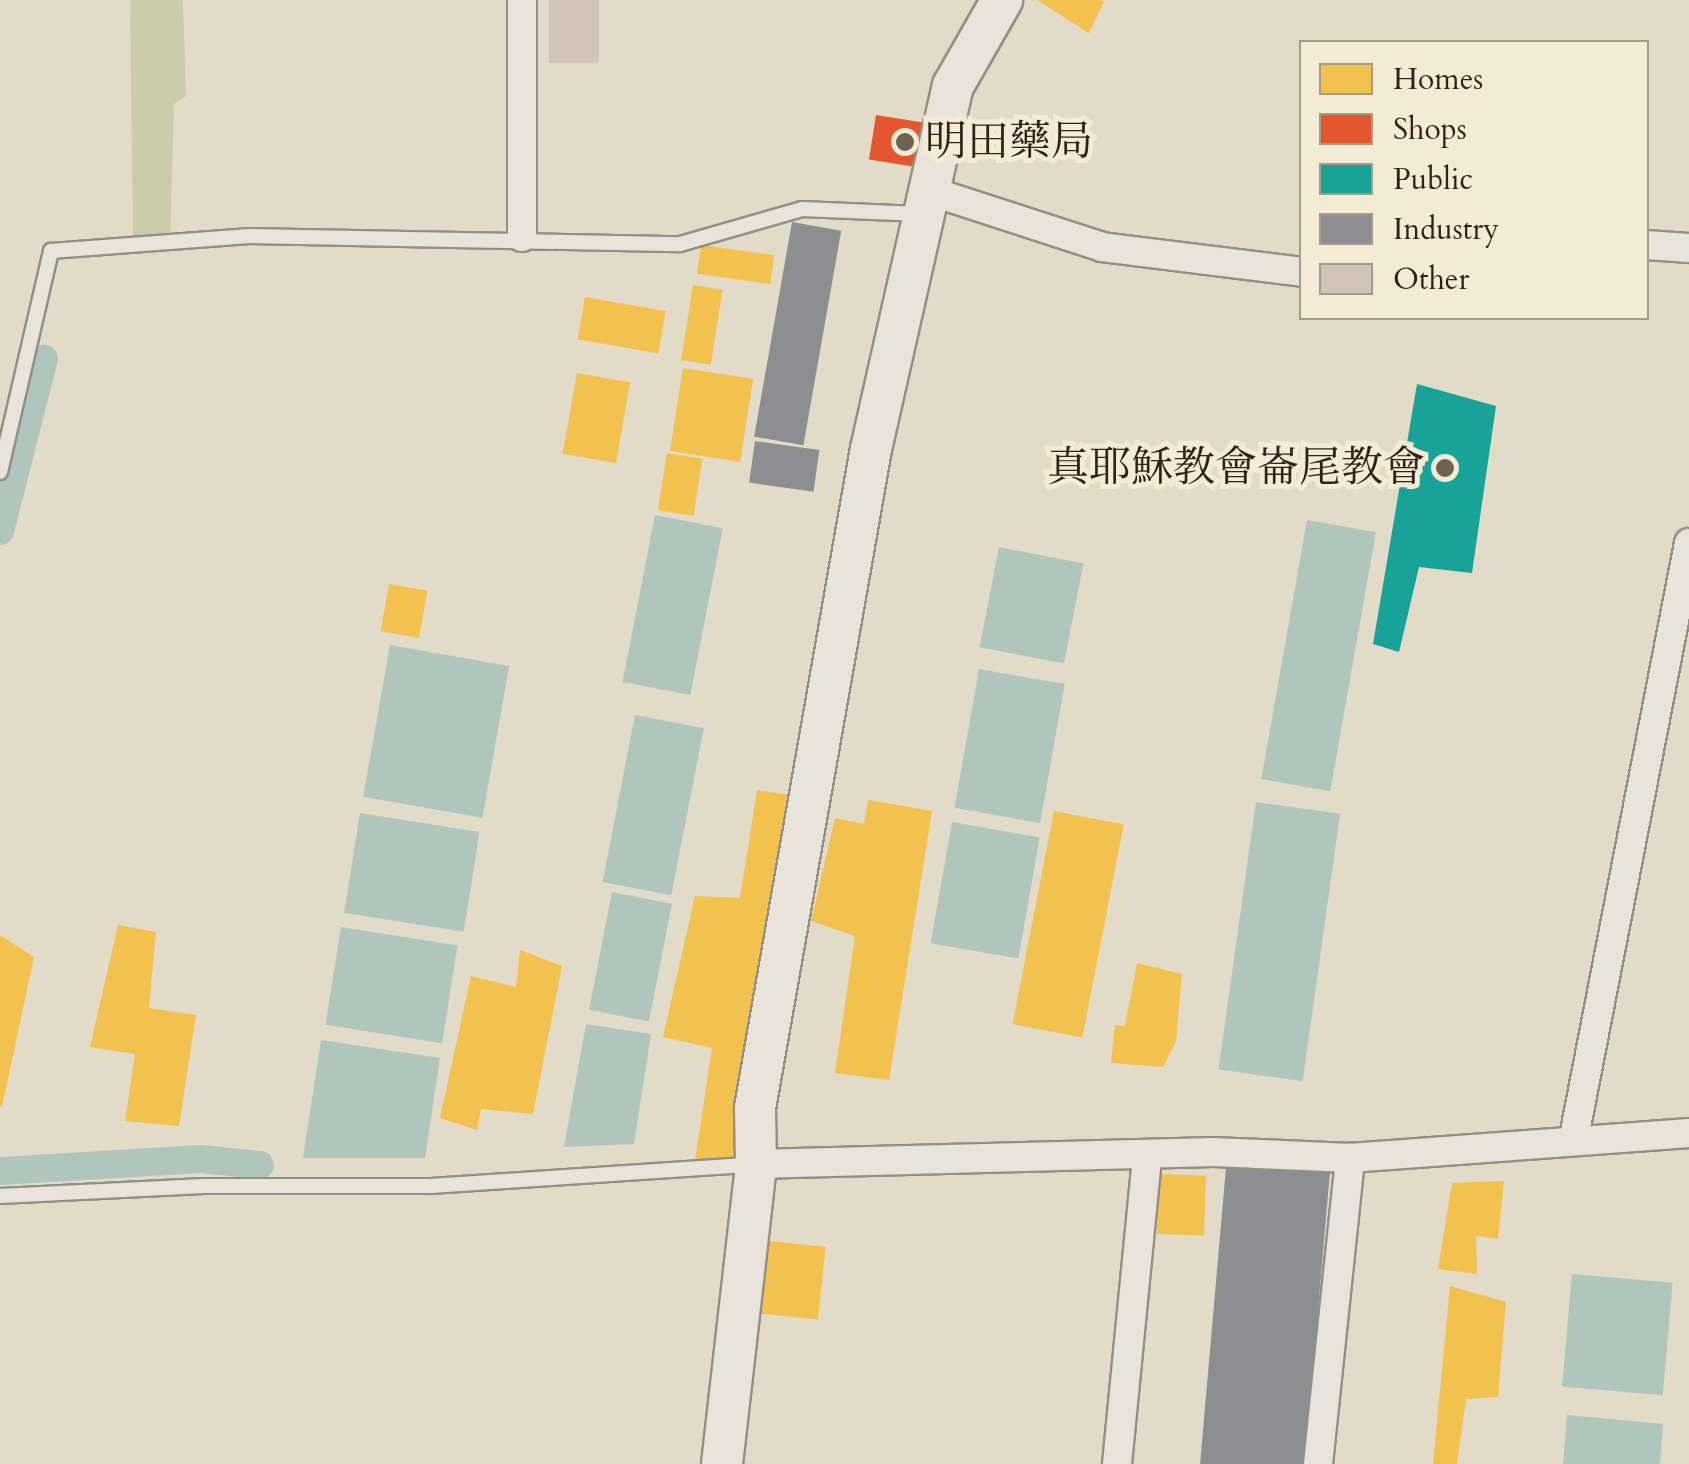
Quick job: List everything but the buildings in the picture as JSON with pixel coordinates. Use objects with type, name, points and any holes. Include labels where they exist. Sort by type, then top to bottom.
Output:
[{"type":"street","points":[[522,0],[522,237]]},
{"type":"street","points":[[722,1464],[756,1164],[755,1108],[846,578],[953,86],[1002,0]]},
{"type":"street","points":[[928,202],[1102,247],[1299,272]]},
{"type":"street","points":[[1649,245],[1689,248]]},
{"type":"street","points":[[1574,1137],[1689,544]]},
{"type":"street","points":[[756,1164],[1147,1156],[1350,1158],[1574,1137],[1689,1133]]},
{"type":"street","points":[[1117,1464],[1147,1156]]},
{"type":"street","points":[[1318,1464],[1350,1158]]},
{"type":"lane","points":[[0,472],[52,251],[249,236],[522,237],[590,246],[680,244],[802,208],[928,202]]},
{"type":"lane","points":[[0,1196],[204,1186],[430,1186],[756,1164]]},
{"type":"green space","points":[[130,0],[183,0],[186,96],[174,104],[170,242],[133,245]]},
{"type":"shaded area","points":[[655,515],[723,528],[690,695],[623,682]]},
{"type":"shaded area","points":[[1307,520],[1376,532],[1330,791],[1261,779]]},
{"type":"shaded area","points":[[999,547],[1083,563],[1064,664],[980,647]]},
{"type":"shaded area","points":[[390,645],[509,666],[482,818],[363,797]]},
{"type":"shaded area","points":[[979,669],[1065,684],[1040,823],[955,808]]},
{"type":"shaded area","points":[[635,715],[704,728],[671,895],[603,882]]},
{"type":"shaded area","points":[[1256,802],[1340,814],[1303,1081],[1218,1069]]},
{"type":"shaded area","points":[[360,813],[480,832],[464,932],[344,913]]},
{"type":"shaded area","points":[[952,822],[1040,837],[1018,959],[931,943]]},
{"type":"shaded area","points":[[612,892],[672,904],[649,1021],[589,1010]]},
{"type":"shaded area","points":[[341,927],[458,945],[442,1043],[326,1025]]},
{"type":"shaded area","points":[[586,1024],[651,1034],[634,1144],[564,1147]]},
{"type":"shaded area","points":[[321,1040],[440,1058],[425,1158],[303,1158]]},
{"type":"shaded area","points":[[1572,1274],[1673,1283],[1663,1395],[1562,1387]]},
{"type":"shaded area","points":[[1567,1415],[1663,1424],[1660,1464],[1563,1464]]},
{"type":"waterway","points":[[0,531],[44,359]]},
{"type":"waterway","points":[[0,1171],[201,1159],[260,1165]]},
{"type":"place","name":"明田藥局","points":[[905,142]]},
{"type":"place","name":"真耶穌教會崙尾教會","points":[[1445,468]]}]
